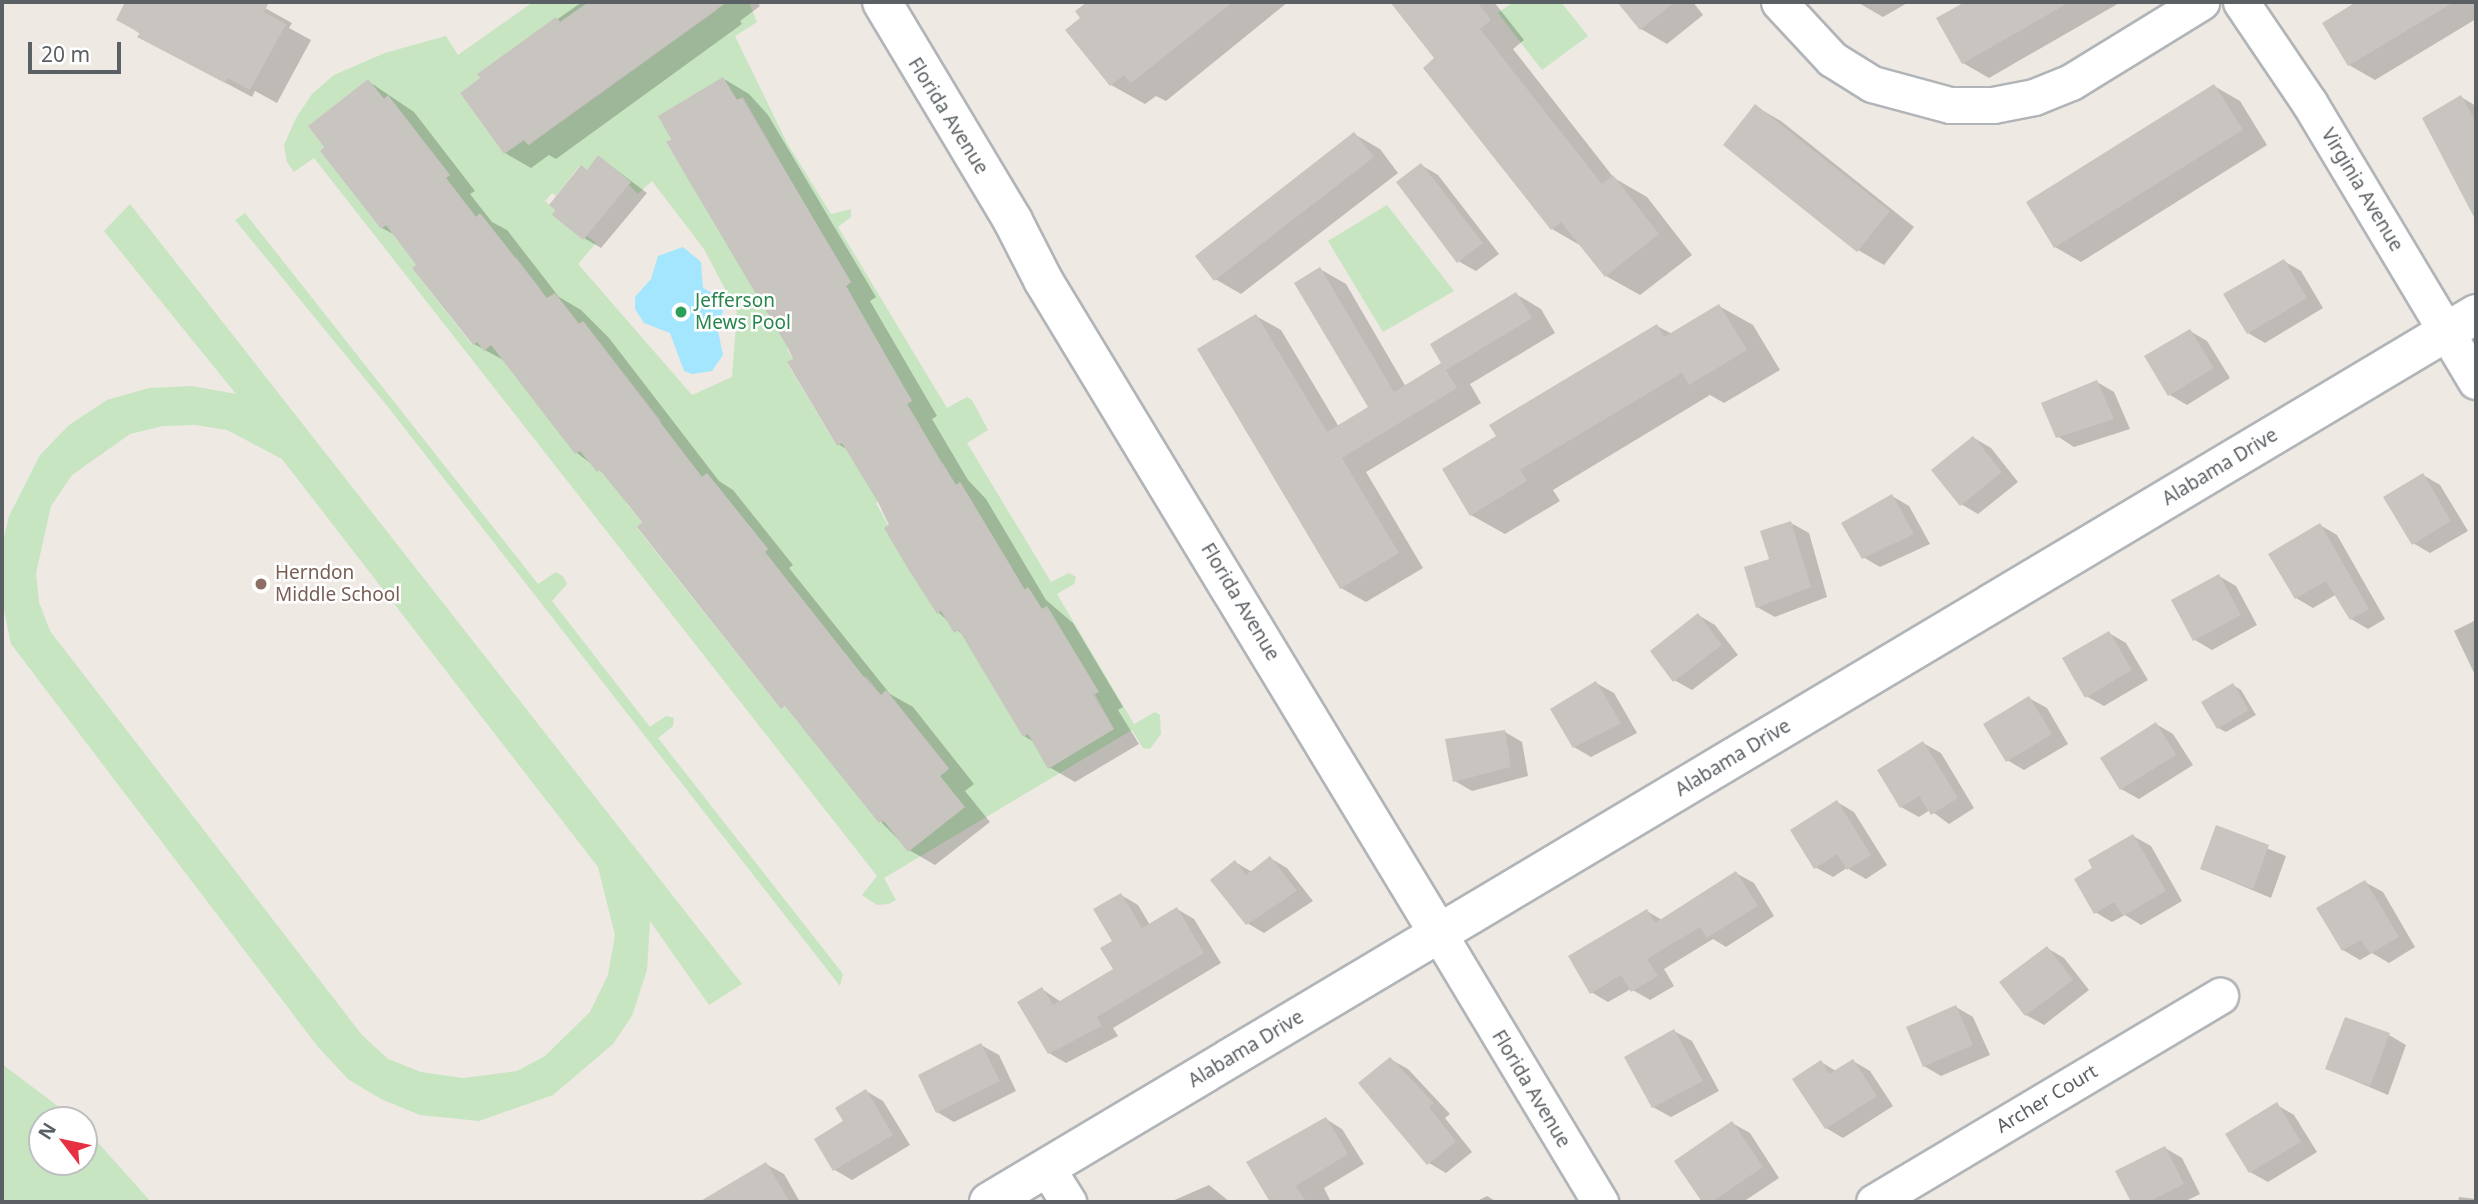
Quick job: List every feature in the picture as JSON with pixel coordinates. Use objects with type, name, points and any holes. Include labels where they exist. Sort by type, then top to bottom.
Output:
[{"type":"street","name":"Florida Avenue","points":[[882,2],[1013,221],[1043,280],[1600,1202]]},
{"type":"street","points":[[1779,2],[1832,59],[1872,84],[1912,98],[1958,105],[1993,105],[2034,97],[2071,82],[2201,2]]},
{"type":"street","name":"Virginia Avenue","points":[[2241,2],[2462,323],[2476,382]]},
{"type":"street","name":"Alabama Drive","points":[[989,1202],[2462,323]]},
{"type":"street","name":"Archer Court","points":[[1874,1202],[2220,996]]},
{"type":"street","points":[[1047,1168],[1068,1202]]},
{"type":"green space","points":[[533,2],[589,2],[560,22],[556,18],[477,74],[480,78],[460,93],[504,154],[524,140],[529,145],[717,10],[715,5],[720,2],[749,2],[757,22],[735,36],[787,143],[831,214],[851,209],[851,217],[838,227],[947,408],[967,397],[972,400],[988,430],[967,443],[1051,582],[1069,573],[1076,577],[1074,584],[1057,594],[1134,724],[1155,712],[1160,715],[1161,734],[1150,749],[1143,748],[1132,730],[884,878],[896,900],[877,905],[862,895],[877,876],[314,158],[294,172],[287,162],[284,145],[296,118],[312,94],[334,75],[385,53],[446,36],[458,55]],"holes":[[[723,78],[737,100],[743,97],[823,236],[823,248],[829,245],[851,282],[846,286],[858,307],[852,310],[912,400],[907,404],[920,425],[855,464],[842,443],[836,445],[787,363],[793,359],[787,349],[794,345],[666,143]],[[368,79],[384,99],[388,96],[450,175],[446,178],[476,217],[481,214],[512,260],[516,257],[541,290],[543,301],[555,293],[579,324],[583,321],[661,421],[597,472],[580,451],[575,454],[495,342],[484,350],[477,342],[472,345],[412,268],[416,265],[386,225],[381,229],[320,151],[324,147],[308,126]],[[598,155],[638,194],[652,181],[704,249],[737,312],[732,377],[692,395],[578,264],[596,243],[587,236],[583,240],[552,215],[555,210],[545,201],[552,193],[556,196],[580,165],[587,170]],[[685,456],[702,477],[707,473],[768,549],[765,552],[861,680],[866,676],[881,695],[887,691],[949,768],[940,776],[964,807],[879,823],[806,722],[801,726],[785,706],[781,709],[637,528],[642,522],[626,503]],[[943,463],[956,485],[961,483],[1012,568],[1019,593],[1028,587],[1042,609],[1047,606],[1114,729],[1049,768],[1028,734],[1023,737],[972,651],[963,627],[954,632],[941,611],[936,613],[876,503]]]},
{"type":"green space","points":[[1513,2],[1561,2],[1588,36],[1542,70],[1498,13]]},
{"type":"green space","points":[[130,204],[742,984],[709,1005],[650,921],[647,970],[632,1016],[613,1044],[553,1095],[479,1121],[420,1115],[381,1099],[349,1080],[318,1047],[11,644],[2,600],[2,546],[9,516],[40,455],[69,425],[107,400],[149,388],[192,386],[236,394],[104,231]],"holes":[[[195,425],[227,430],[282,459],[598,867],[615,935],[608,975],[590,1012],[545,1056],[517,1071],[463,1078],[421,1072],[388,1059],[362,1035],[50,631],[39,602],[36,573],[51,506],[72,475],[130,434],[163,426]]]},
{"type":"green space","points":[[1387,205],[1454,291],[1383,332],[1328,241]]},
{"type":"green space","points":[[245,213],[538,584],[556,572],[563,576],[567,584],[552,601],[650,727],[666,716],[674,718],[673,726],[658,738],[843,974],[840,986],[388,407],[235,220]]},
{"type":"green space","points":[[2,1064],[58,1106],[28,1106],[28,1176],[98,1176],[98,1143],[151,1202],[2,1202]]},
{"type":"water","name":"Jefferson Mews Pool","points":[[683,247],[701,262],[703,288],[719,297],[724,306],[718,331],[723,355],[712,371],[692,374],[684,371],[670,333],[644,323],[635,309],[635,297],[651,279],[658,256]]},
{"type":"building","points":[[125,2],[269,2],[264,12],[286,24],[250,90],[228,78],[225,83],[137,37],[140,33],[116,20]]},
{"type":"building","points":[[589,2],[727,2],[528,145],[524,140],[504,154],[460,93],[480,78],[477,74],[556,17],[560,22]]},
{"type":"building","points":[[1087,2],[1233,2],[1131,83],[1124,75],[1110,86],[1065,30],[1080,18],[1075,11]]},
{"type":"building","points":[[1390,2],[1477,2],[1491,20],[1480,29],[1602,184],[1613,175],[1659,234],[1605,277],[1561,222],[1551,230],[1423,68],[1434,58]]},
{"type":"building","points":[[1617,2],[1675,2],[1640,30]]},
{"type":"building","points":[[1965,2],[2070,2],[1962,64],[1936,18]]},
{"type":"building","points":[[2356,2],[2454,2],[2348,66],[2322,23]]},
{"type":"building","points":[[723,77],[737,100],[742,98],[851,282],[846,286],[912,401],[907,404],[942,463],[956,485],[960,482],[1025,590],[1028,587],[1042,609],[1047,606],[1099,692],[1093,695],[1114,729],[1048,769],[1028,734],[1023,737],[959,630],[954,633],[941,611],[937,614],[907,567],[884,528],[889,525],[878,502],[842,443],[837,446],[787,362],[793,359],[788,348],[666,142],[671,139],[658,116]]},
{"type":"building","points":[[368,79],[384,99],[388,95],[450,175],[446,178],[476,217],[480,213],[547,298],[555,293],[579,324],[583,321],[702,477],[707,473],[768,549],[765,552],[864,677],[881,695],[886,690],[949,769],[940,776],[965,807],[908,852],[883,820],[879,823],[785,706],[781,709],[637,527],[642,522],[600,470],[597,472],[580,451],[575,454],[491,345],[484,351],[477,342],[473,345],[412,268],[416,265],[386,225],[381,229],[320,151],[324,147],[308,126]]},
{"type":"building","points":[[2214,84],[2243,130],[2054,248],[2026,202]]},
{"type":"building","points":[[2461,95],[2476,122],[2476,221],[2422,118]]},
{"type":"building","points":[[1755,104],[1890,211],[1857,252],[1723,145]]},
{"type":"building","points":[[1354,132],[1374,157],[1214,281],[1195,256]]},
{"type":"building","points":[[598,155],[631,182],[583,240],[552,215],[555,210],[549,205],[581,165],[587,170]]},
{"type":"building","points":[[1421,163],[1483,243],[1457,263],[1396,182]]},
{"type":"building","points":[[2284,259],[2307,298],[2247,334],[2223,294]]},
{"type":"building","points":[[1320,267],[1394,392],[1441,363],[1430,344],[1516,292],[1532,318],[1446,370],[1457,388],[1342,458],[1399,553],[1340,589],[1197,349],[1256,314],[1327,432],[1368,407],[1294,283]]},
{"type":"building","points":[[1719,304],[1747,350],[1689,385],[1682,373],[1520,470],[1527,481],[1470,516],[1442,469],[1496,436],[1489,425],[1657,324],[1664,337]]},
{"type":"building","points":[[2190,329],[2214,368],[2168,396],[2144,356]]},
{"type":"building","points":[[2097,380],[2114,419],[2056,438],[2041,403]]},
{"type":"building","points":[[1973,436],[2002,472],[1960,506],[1931,470]]},
{"type":"building","points":[[2423,473],[2451,521],[2412,545],[2383,497]]},
{"type":"building","points":[[1892,494],[1914,534],[1862,559],[1841,523]]},
{"type":"building","points":[[1791,521],[1811,587],[1756,608],[1744,567],[1769,559],[1760,531]]},
{"type":"building","points":[[2320,523],[2369,609],[2350,620],[2326,581],[2295,599],[2268,554]]},
{"type":"building","points":[[2219,574],[2241,615],[2193,641],[2171,600]]},
{"type":"building","points":[[1698,613],[1722,645],[1673,682],[1650,651]]},
{"type":"building","points":[[2109,631],[2132,670],[2085,698],[2062,658]]},
{"type":"building","points":[[1596,681],[1621,723],[1573,748],[1550,709]]},
{"type":"building","points":[[2233,683],[2249,710],[2217,729],[2201,702]]},
{"type":"building","points":[[2029,696],[2052,734],[2006,762],[1983,724]]},
{"type":"building","points":[[2156,722],[2176,755],[2120,790],[2100,758]]},
{"type":"building","points":[[1505,730],[1511,767],[1453,782],[1445,739]]},
{"type":"building","points":[[1923,741],[1958,798],[1931,815],[1919,796],[1900,808],[1877,770]]},
{"type":"building","points":[[1837,800],[1871,855],[1847,870],[1837,854],[1814,869],[1790,830]]},
{"type":"building","points":[[2216,825],[2269,845],[2253,889],[2200,869]]},
{"type":"building","points":[[2133,834],[2166,891],[2123,916],[2114,902],[2094,914],[2074,879],[2092,868],[2088,860]]},
{"type":"building","points":[[1270,856],[1297,891],[1246,925],[1210,880],[1235,860],[1246,875]]},
{"type":"building","points":[[1736,871],[1758,906],[1707,938],[1700,927],[1647,959],[1658,976],[1631,992],[1621,975],[1590,994],[1568,956],[1647,909],[1655,923]]},
{"type":"building","points":[[2365,880],[2399,937],[2370,954],[2361,940],[2342,951],[2316,908]]},
{"type":"building","points":[[1121,893],[1142,928],[1177,907],[1204,953],[1097,1017],[1102,1026],[1048,1054],[1017,1002],[1042,987],[1053,1005],[1113,969],[1100,948],[1112,941],[1093,909]]},
{"type":"building","points":[[2047,946],[2073,980],[2025,1016],[1999,982]]},
{"type":"building","points":[[1956,1005],[1973,1045],[1923,1067],[1906,1027]]},
{"type":"building","points":[[2345,1017],[2390,1033],[2370,1086],[2325,1069]]},
{"type":"building","points":[[1674,1029],[1703,1081],[1652,1108],[1624,1057]]},
{"type":"building","points":[[981,1043],[1000,1081],[936,1113],[918,1075]]},
{"type":"building","points":[[1390,1057],[1434,1103],[1429,1107],[1456,1142],[1427,1165],[1358,1083]]},
{"type":"building","points":[[1853,1059],[1877,1096],[1825,1129],[1792,1079],[1821,1060],[1829,1074]]},
{"type":"building","points":[[866,1089],[893,1135],[833,1171],[814,1139],[843,1121],[835,1108]]},
{"type":"building","points":[[2277,1102],[2301,1142],[2249,1173],[2225,1134]]},
{"type":"building","points":[[1326,1117],[1348,1154],[1296,1186],[1306,1202],[1270,1202],[1246,1162]]},
{"type":"building","points":[[1732,1121],[1763,1167],[1712,1202],[1702,1202],[1674,1161]]},
{"type":"building","points":[[2165,1146],[2184,1184],[2148,1202],[2131,1202],[2115,1171]]},
{"type":"building","points":[[766,1162],[790,1202],[699,1202]]},
{"type":"place","name":"Jefferson Mews Pool","points":[[681,312]]},
{"type":"place","name":"Herndon Middle School","points":[[261,584]]}]
